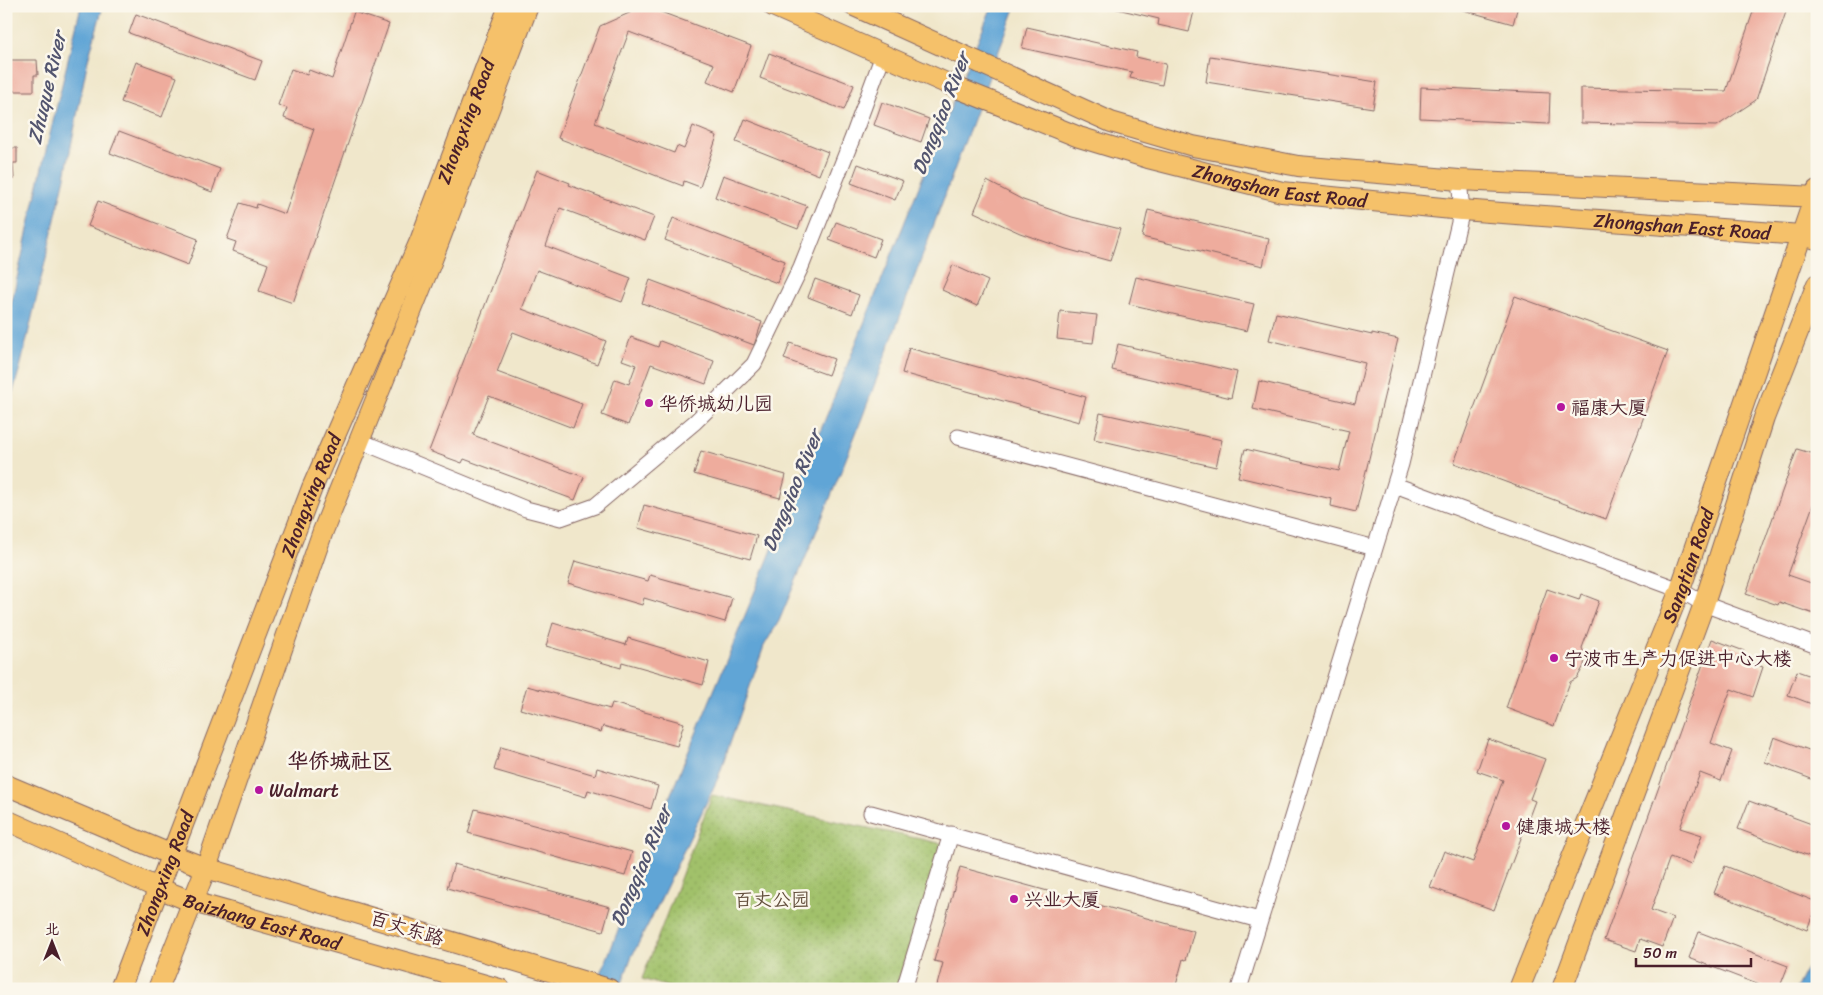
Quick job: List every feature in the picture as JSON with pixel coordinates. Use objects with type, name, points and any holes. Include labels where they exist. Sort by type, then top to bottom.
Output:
[{"type":"main road","name":"Zhongxing Road","points":[[120,989],[312,488],[420,241],[508,6]]},
{"type":"main road","name":"Zhongxing Road","points":[[158,989],[206,868],[323,531],[430,265],[528,6]]},
{"type":"main road","name":"Zhongshan East Road","points":[[772,6],[955,87],[1079,137],[1139,155],[1282,192],[1462,210],[1809,237]]},
{"type":"main road","name":"Zhongshan East Road","points":[[854,6],[1111,122],[1193,146],[1298,166],[1459,180],[1816,194]]},
{"type":"main road","name":"Sangtian Road","points":[[1519,989],[1680,590],[1809,237],[1816,194]]},
{"type":"main road","name":"Sangtian Road","points":[[1562,989],[1704,604],[1764,418],[1817,284]]},
{"type":"main road","name":"Baizhang East Road","points":[[6,785],[206,868]]},
{"type":"main road","name":"Baizhang East Road","points":[[6,820],[193,902],[500,989]]},
{"type":"main road","name":"百丈东路","points":[[206,868],[609,989]]},
{"type":"street","points":[[360,441],[526,509],[561,518],[595,506],[695,422],[754,364],[801,267],[883,55]]},
{"type":"street","points":[[1240,989],[1259,920],[1395,485],[1462,210],[1459,180]]},
{"type":"street","points":[[958,436],[1375,548]]},
{"type":"street","points":[[1395,485],[1680,590],[1704,604],[1817,646]]},
{"type":"street","points":[[872,813],[1259,920]]},
{"type":"street","points":[[904,989],[951,834]]},
{"type":"green space","name":"百丈公园","points":[[712,795],[944,844],[896,989],[675,989],[642,979]]},
{"type":"water","points":[[81,6],[103,6],[87,64],[65,177],[21,364],[6,416],[6,327]]},
{"type":"water","points":[[992,6],[1016,6],[862,418],[779,621],[764,646],[718,778],[631,958],[620,989],[594,989],[651,841],[780,530]]},
{"type":"water","points":[[1817,948],[1816,989],[1796,989]]},
{"type":"building","points":[[645,6],[751,46],[734,92],[707,81],[714,64],[629,32],[595,123],[674,153],[677,146],[684,149],[693,126],[717,136],[700,187],[684,181],[683,186],[558,138],[600,26]]},
{"type":"building","points":[[1105,6],[1172,6],[1194,11],[1189,32],[1158,25],[1159,19]]},
{"type":"building","points":[[1449,6],[1518,6],[1513,24]]},
{"type":"building","points":[[1732,6],[1788,6],[1756,100],[1717,126],[1581,123],[1581,88],[1726,91],[1753,12]]},
{"type":"building","points":[[354,12],[389,24],[293,303],[259,291],[268,264],[233,251],[236,242],[227,239],[240,203],[256,208],[257,204],[285,214],[314,129],[284,118],[287,108],[278,105],[291,69],[307,75],[309,70],[332,79]]},
{"type":"building","points":[[136,14],[262,61],[255,80],[129,33]]},
{"type":"building","points":[[1027,27],[1137,52],[1136,57],[1166,64],[1162,85],[1130,78],[1132,72],[1022,48]]},
{"type":"building","points":[[769,53],[854,85],[844,110],[760,78]]},
{"type":"building","points":[[1210,56],[1377,82],[1373,108],[1206,82]]},
{"type":"building","points":[[6,60],[37,60],[38,75],[34,75],[34,91],[6,91]]},
{"type":"building","points":[[136,62],[177,77],[162,117],[121,102]]},
{"type":"building","points":[[1421,87],[1550,93],[1549,124],[1420,118]]},
{"type":"building","points":[[882,102],[929,119],[921,142],[874,125]]},
{"type":"building","points":[[745,119],[828,152],[819,175],[736,142]]},
{"type":"building","points":[[119,131],[220,169],[212,192],[110,153]]},
{"type":"building","points":[[6,148],[17,148],[17,163],[13,163],[14,179],[6,179]]},
{"type":"building","points":[[858,164],[903,181],[895,200],[851,183]]},
{"type":"building","points":[[537,170],[570,183],[569,185],[654,217],[645,240],[560,208],[546,246],[631,278],[622,302],[537,270],[522,309],[606,341],[597,364],[513,332],[497,372],[582,404],[573,428],[489,396],[473,435],[584,477],[575,500],[464,459],[462,463],[429,451]]},
{"type":"building","points":[[723,175],[807,206],[798,229],[715,197]]},
{"type":"building","points":[[987,181],[1023,200],[1072,217],[1120,229],[1110,261],[1066,249],[1020,233],[974,212]]},
{"type":"building","points":[[98,201],[198,239],[188,265],[88,226]]},
{"type":"building","points":[[1148,210],[1269,239],[1263,266],[1142,237]]},
{"type":"building","points":[[673,218],[785,261],[777,283],[665,240]]},
{"type":"building","points":[[836,222],[881,239],[874,257],[829,240]]},
{"type":"building","points":[[953,265],[988,281],[977,306],[942,290]]},
{"type":"building","points":[[1136,277],[1254,304],[1247,331],[1129,304]]},
{"type":"building","points":[[815,279],[859,295],[852,314],[808,297]]},
{"type":"building","points":[[650,280],[762,322],[754,345],[642,303]]},
{"type":"building","name":"福康大厦","points":[[1515,296],[1668,351],[1606,519],[1454,463]]},
{"type":"building","points":[[1060,311],[1097,315],[1093,343],[1057,339]]},
{"type":"building","points":[[1276,313],[1372,335],[1372,333],[1398,339],[1356,512],[1331,506],[1332,499],[1238,477],[1245,449],[1339,471],[1349,431],[1253,409],[1259,381],[1355,404],[1365,363],[1269,340]]},
{"type":"building","points":[[631,337],[658,347],[660,341],[714,361],[706,384],[651,364],[628,425],[602,415],[615,379],[629,384],[636,365],[622,360]]},
{"type":"building","points":[[790,343],[834,359],[828,375],[784,359]]},
{"type":"building","points":[[1118,344],[1237,372],[1231,398],[1112,370]]},
{"type":"building","points":[[909,348],[1086,397],[1079,422],[902,373]]},
{"type":"building","points":[[1100,413],[1222,440],[1216,467],[1094,439]]},
{"type":"building","points":[[1797,449],[1817,455],[1817,494],[1788,575],[1817,585],[1817,615],[1779,602],[1778,605],[1746,594]]},
{"type":"building","points":[[701,451],[786,475],[780,498],[694,474]]},
{"type":"building","points":[[644,505],[757,536],[750,559],[638,528]]},
{"type":"building","points":[[575,561],[648,581],[650,575],[732,598],[725,622],[644,598],[642,605],[568,583]]},
{"type":"building","name":"宁波市生产力促进中心大楼","points":[[1547,589],[1579,600],[1581,594],[1599,601],[1582,648],[1585,655],[1584,666],[1577,678],[1570,682],[1554,726],[1506,708]]},
{"type":"building","points":[[553,623],[626,645],[628,638],[709,662],[703,685],[622,662],[621,668],[546,646]]},
{"type":"building","points":[[1712,639],[1744,651],[1741,659],[1763,667],[1753,697],[1731,689],[1711,743],[1732,751],[1721,781],[1700,773],[1680,828],[1702,835],[1691,865],[1670,857],[1651,910],[1673,918],[1662,947],[1640,939],[1636,951],[1604,940]]},
{"type":"building","points":[[1797,671],[1817,678],[1817,706],[1788,695]]},
{"type":"building","points":[[527,686],[610,709],[612,703],[684,723],[677,746],[603,726],[601,732],[520,709]]},
{"type":"building","points":[[1774,737],[1817,753],[1817,781],[1765,762]]},
{"type":"building","name":"健康城大楼","points":[[1488,739],[1545,759],[1530,799],[1535,801],[1494,910],[1430,887],[1444,851],[1473,862],[1503,780],[1477,771]]},
{"type":"building","points":[[501,747],[595,775],[597,768],[658,786],[651,809],[588,790],[586,797],[494,770]]},
{"type":"building","points":[[1749,801],[1817,826],[1817,859],[1738,829]]},
{"type":"building","points":[[475,809],[632,852],[625,876],[468,833]]},
{"type":"building","points":[[454,864],[610,907],[603,931],[447,888]]},
{"type":"building","points":[[1725,866],[1817,902],[1807,930],[1714,893]]},
{"type":"building","name":"兴业大厦","points":[[960,867],[1194,931],[1186,960],[1183,959],[1175,989],[936,989],[943,963],[934,961]]},
{"type":"building","points":[[1699,932],[1788,966],[1779,989],[1770,989],[1689,958]]},
{"type":"place","name":"华侨城幼儿园","points":[[649,403]]},
{"type":"place","name":"福康大厦","points":[[1561,407]]},
{"type":"place","name":"宁波市生产力促进中心大楼","points":[[1554,658]]},
{"type":"place","name":"Walmart","points":[[259,790]]},
{"type":"place","name":"健康城大楼","points":[[1506,826]]},
{"type":"place","name":"兴业大厦","points":[[1014,899]]},
{"type":"district","name":"华侨城社区","points":[[340,761]]},
{"type":"water label","name":"Zhuque River","points":[[47,88]]},
{"type":"water label","name":"Dongqiao River","points":[[941,114]]},
{"type":"water label","name":"Dongqiao River","points":[[792,491]]},
{"type":"water label","name":"Dongqiao River","points":[[641,866]]}]
